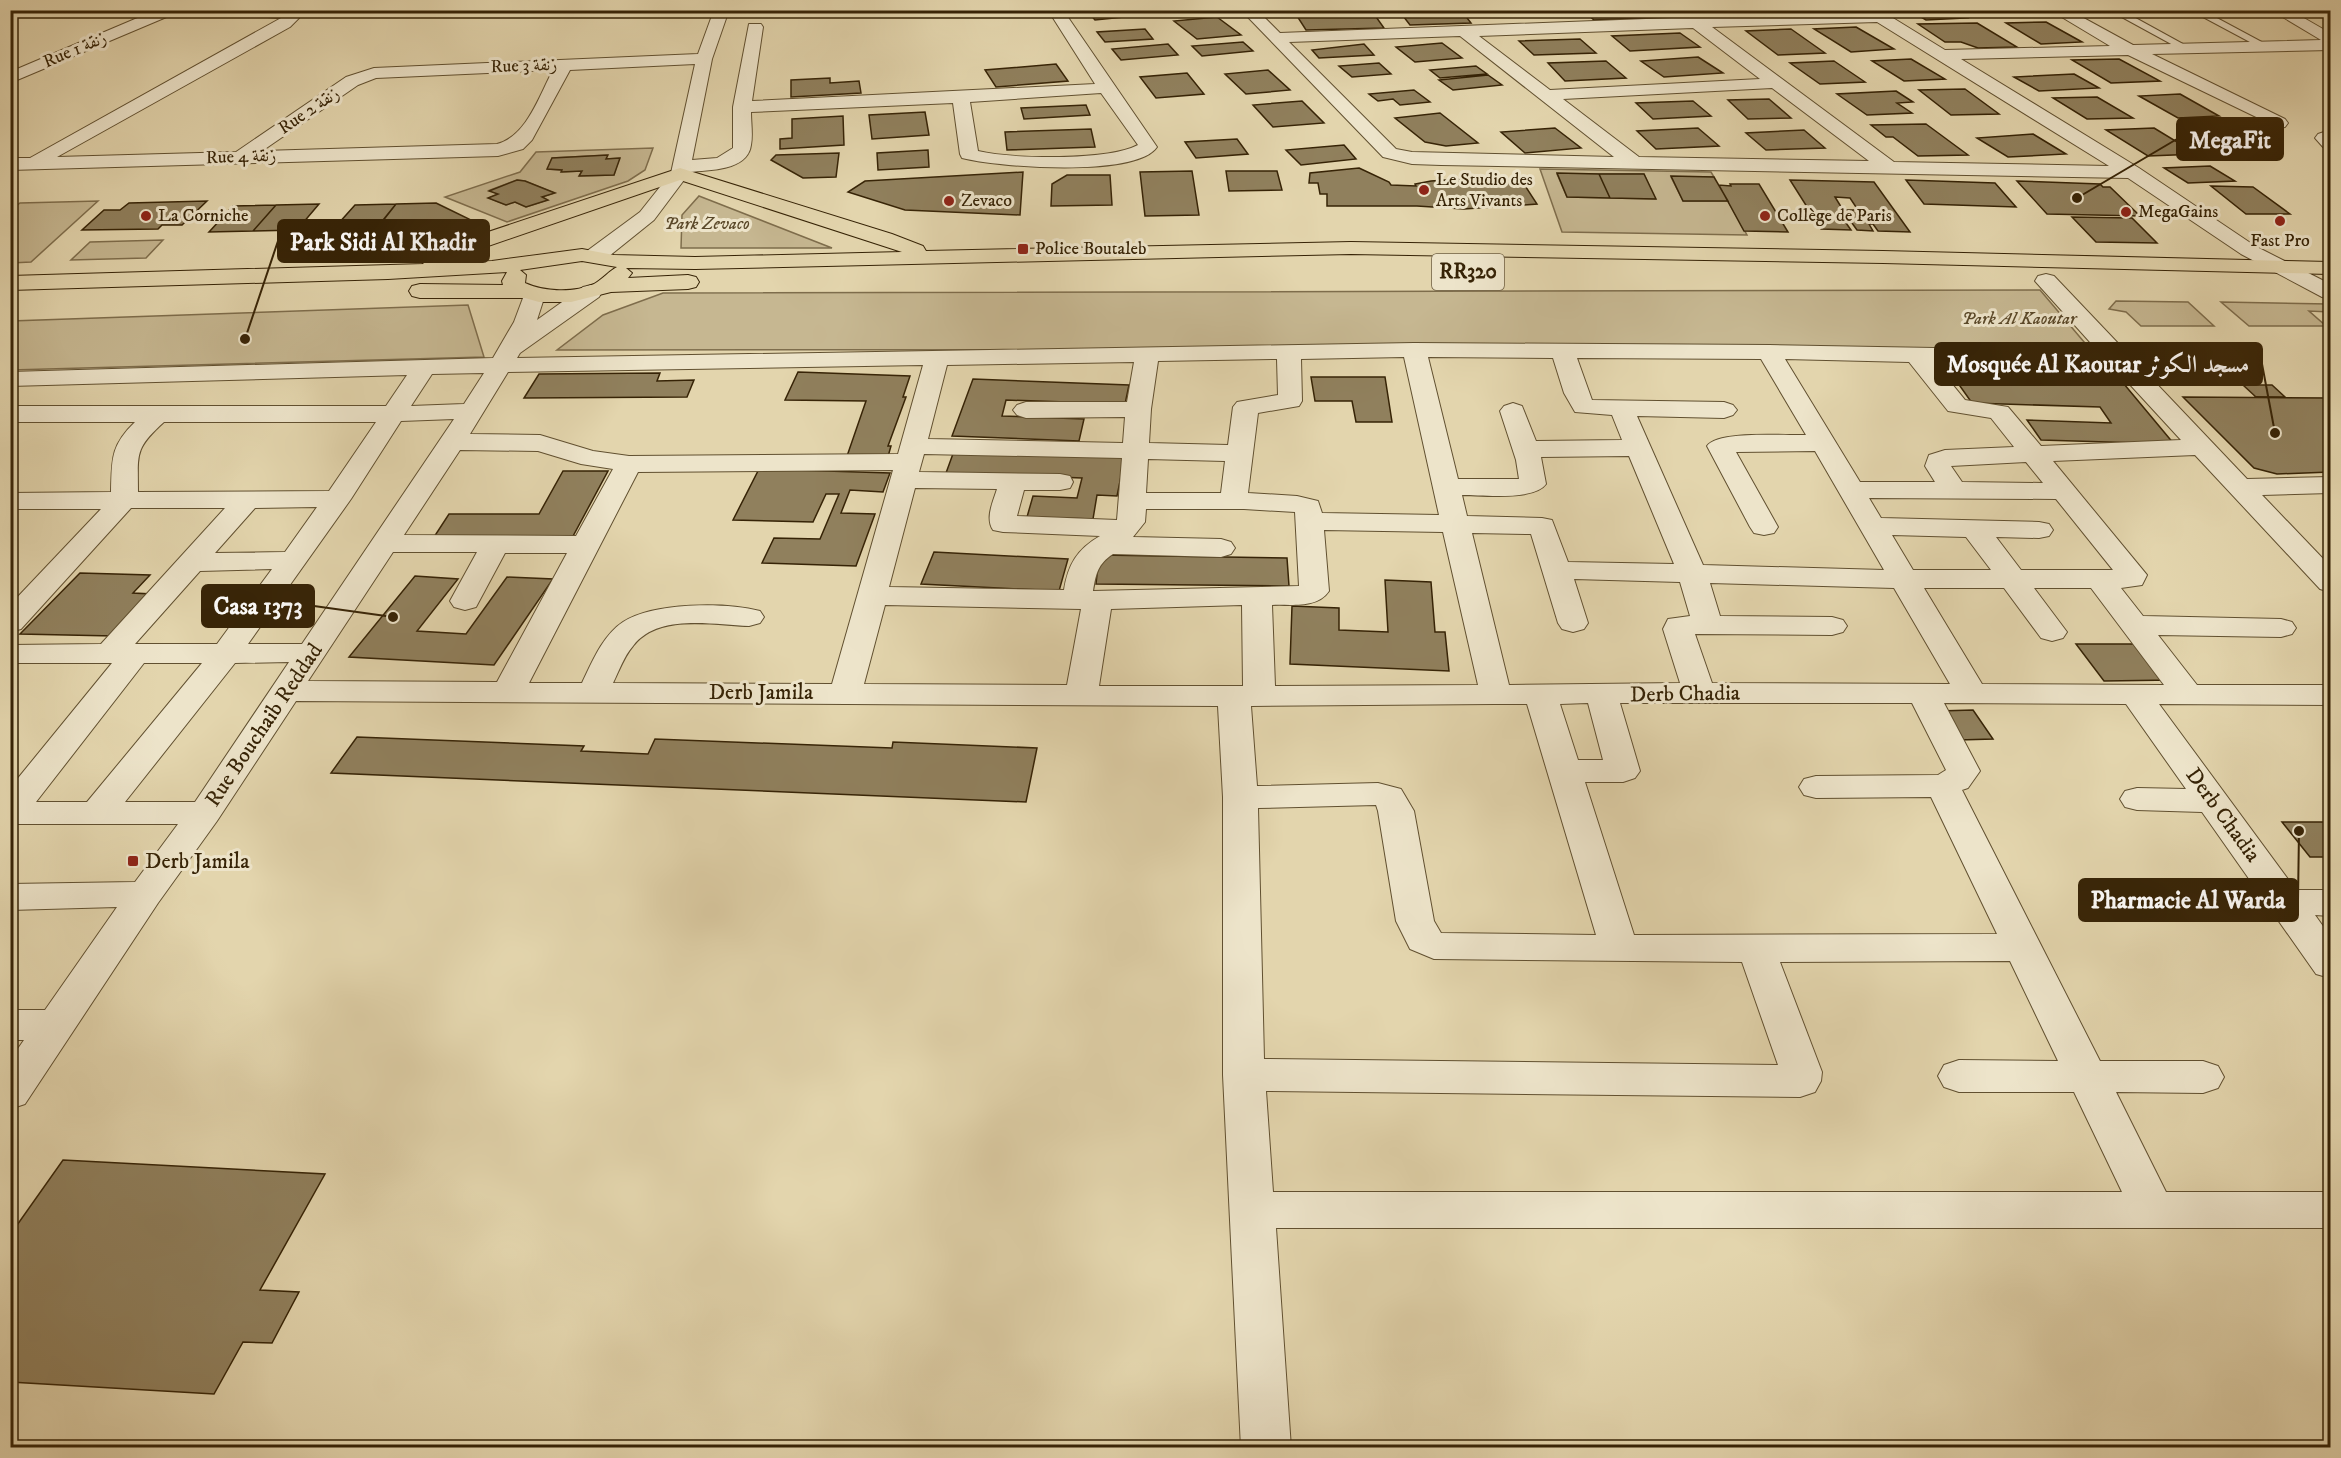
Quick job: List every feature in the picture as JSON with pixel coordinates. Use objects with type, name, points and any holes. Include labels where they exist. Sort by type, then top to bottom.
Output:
[{"type":"main road","points":[[388,272],[681,170],[933,256]]},
{"type":"main road","name":"RR320","points":[[10,283],[492,267],[567,256],[696,263],[1351,248],[1883,257],[2279,267]]},
{"type":"main road","points":[[598,289],[621,275],[621,267],[604,258]]},
{"type":"main road","name":"RR320","points":[[529,294],[515,287],[513,281],[516,274],[538,262]]},
{"type":"main road","points":[[10,298],[419,291],[562,297],[598,289],[693,282],[1290,270]]},
{"type":"main road","points":[[1941,279],[2328,283]]},
{"type":"street","name":"Rue 1 زنقة","points":[[10,78],[140,22],[176,10]]},
{"type":"street","points":[[34,163],[291,18],[289,15],[242,10]]},
{"type":"street","points":[[604,258],[647,216],[681,170],[704,59],[722,10]]},
{"type":"street","points":[[961,98],[969,154],[979,158],[1015,162],[1121,158],[1141,153],[1148,147],[1055,10]]},
{"type":"street","points":[[1248,10],[1390,153],[1399,156],[1441,159],[2132,172]]},
{"type":"street","points":[[2057,10],[2130,50],[2279,123]]},
{"type":"street","points":[[2278,10],[2328,38]]},
{"type":"street","points":[[1274,38],[1696,23],[1874,14],[2132,172],[2279,267],[2328,283]]},
{"type":"street","points":[[1696,23],[1890,168]]},
{"type":"street","points":[[681,170],[726,162],[738,154],[742,148],[742,107],[755,27]]},
{"type":"street","points":[[1463,32],[1632,161]]},
{"type":"street","points":[[1942,55],[2266,47],[2328,38]]},
{"type":"street","name":"Rue 3 زنقة","points":[[346,85],[367,75],[386,71],[704,59]]},
{"type":"street","name":"Rue 4 زنقة","points":[[10,164],[498,150],[521,141],[565,64]]},
{"type":"street","points":[[1548,95],[1774,82]]},
{"type":"street","name":"Rue 2 زنقة","points":[[241,157],[346,85]]},
{"type":"street","points":[[742,107],[961,98],[1106,88]]},
{"type":"street","points":[[2046,281],[2331,583]]},
{"type":"street","name":"Rue Bouchaib Reddad","points":[[505,359],[598,289]]},
{"type":"street","name":"Rue Bouchaib Reddad","points":[[10,1093],[145,894],[205,813],[288,691],[452,442],[505,359],[525,322],[529,294]]},
{"type":"street","points":[[10,379],[424,368],[505,359],[937,358],[1414,350],[1769,352],[2119,358]]},
{"type":"street","points":[[1414,350],[1496,695]]},
{"type":"street","points":[[1563,351],[1582,406],[1622,409],[1724,410]]},
{"type":"street","points":[[1233,501],[1246,407],[1290,401],[1289,352]]},
{"type":"street","points":[[1769,352],[1972,694]]},
{"type":"street","points":[[1082,696],[1088,600],[1082,570],[1090,556],[1131,522],[1138,409],[1147,355]]},
{"type":"street","points":[[1556,570],[1905,579],[2133,577],[1997,410],[1968,409],[1958,406],[1916,355]]},
{"type":"street","points":[[846,692],[937,358]]},
{"type":"street","points":[[97,813],[226,653],[337,499],[424,368]]},
{"type":"street","points":[[1026,410],[1138,409]]},
{"type":"street","points":[[1622,409],[1692,573],[1708,624]]},
{"type":"street","points":[[10,414],[394,414],[472,411]]},
{"type":"street","points":[[1447,487],[1530,486],[1533,484],[1526,449],[1513,411]]},
{"type":"street","points":[[10,623],[124,500],[126,455],[129,445],[134,436],[158,414]]},
{"type":"street","points":[[452,442],[540,443],[590,458],[629,464],[909,462],[1136,449],[1241,453]]},
{"type":"street","points":[[1764,527],[1720,446],[1725,444],[1823,443]]},
{"type":"street","points":[[1954,490],[1938,466],[1938,461],[1957,456],[2202,447]]},
{"type":"street","points":[[1526,449],[1640,448]]},
{"type":"street","points":[[909,462],[1013,482],[1060,482]]},
{"type":"street","points":[[508,692],[629,464]]},
{"type":"street","points":[[1013,482],[1004,511],[1003,524],[1221,548]]},
{"type":"street","points":[[2240,487],[2331,485]]},
{"type":"street","points":[[1850,490],[2062,491]]},
{"type":"street","points":[[10,501],[337,499]]},
{"type":"street","points":[[10,813],[123,653],[192,562],[247,500]]},
{"type":"street","points":[[871,596],[1088,600],[1257,597],[1313,593],[1308,507],[1233,501],[1133,501]]},
{"type":"street","points":[[1310,521],[1542,526],[1573,623]]},
{"type":"street","points":[[1872,526],[2039,530]]},
{"type":"street","points":[[1975,529],[2052,632]]},
{"type":"street","points":[[386,543],[588,545]]},
{"type":"street","points":[[465,601],[495,545]]},
{"type":"street","points":[[192,562],[294,560]]},
{"type":"street","points":[[2099,579],[2188,695]]},
{"type":"street","points":[[1257,597],[1246,696],[1240,797],[1244,1075],[1266,1448]]},
{"type":"street","points":[[593,692],[621,639],[630,630],[642,624],[656,618],[675,616],[749,617]]},
{"type":"street","points":[[1699,693],[1677,626],[1708,624],[1832,626]]},
{"type":"street","points":[[2134,625],[2281,628]]},
{"type":"street","points":[[10,654],[313,653]]},
{"type":"street","name":"Derb Jamila","points":[[288,691],[846,692],[1246,696]]},
{"type":"street","name":"Derb Chadia","points":[[1246,696],[1699,693],[2331,695]]},
{"type":"street","points":[[1816,786],[1944,786],[1956,780],[1963,771],[1923,694]]},
{"type":"street","points":[[1541,695],[1619,949]]},
{"type":"street","points":[[1563,771],[1623,771],[1602,695]]},
{"type":"street","name":"Derb Chadia","points":[[2136,695],[2331,964]]},
{"type":"street","points":[[1944,786],[2152,1208]]},
{"type":"street","points":[[1240,797],[1378,794],[1389,797],[1396,812],[1415,921],[1424,940],[1434,946],[1619,949],[2023,947]]},
{"type":"street","points":[[2138,799],[2213,801]]},
{"type":"street","points":[[10,813],[205,813]]},
{"type":"street","points":[[10,897],[145,894]]},
{"type":"street","points":[[2286,902],[2331,903]]},
{"type":"street","points":[[1244,1075],[1800,1081],[1801,1072],[1756,948]]},
{"type":"street","points":[[10,1025],[58,1025]]},
{"type":"street","points":[[1959,1076],[2203,1077]]},
{"type":"street","points":[[1252,1210],[2152,1208],[2331,1210]]},
{"type":"lane","points":[[2113,10],[2187,49]]},
{"type":"lane","points":[[2194,10],[2266,47]]},
{"type":"green space","points":[[653,148],[645,170],[628,181],[507,222],[445,197],[520,172],[536,152]],"holes":[[[607,155],[606,159],[619,158],[614,175],[580,176],[582,171],[562,172],[562,170],[548,169],[552,158]],[[517,180],[525,181],[554,193],[542,197],[547,200],[526,207],[515,202],[506,205],[489,198],[498,194],[490,190]]]},
{"type":"green space","points":[[1540,169],[1711,172],[1714,177],[1671,177],[1683,201],[1728,201],[1747,235],[1562,232]],"holes":[[[1557,174],[1644,174],[1655,199],[1567,197]]]},
{"type":"green space","name":"Park Zevaco","points":[[699,196],[832,248],[681,248],[682,215]]},
{"type":"green space","points":[[98,201],[31,262],[11,263],[11,210],[20,203]]},
{"type":"green space","points":[[163,240],[146,258],[71,260],[90,242]]},
{"type":"green space","name":"Park Al Kaoutar","points":[[2040,290],[2090,349],[557,350],[603,315],[663,293]]},
{"type":"green space","points":[[2116,301],[2188,302],[2214,326],[2141,326],[2126,312],[2109,309]]},
{"type":"green space","points":[[2221,302],[2328,304],[2330,312],[2309,311],[2326,326],[2249,326]]},
{"type":"green space","points":[[468,305],[484,357],[11,370],[11,321]]},
{"type":"building","points":[[1129,10],[1135,16],[1095,20],[1088,12]]},
{"type":"building","points":[[1461,10],[1471,23],[1410,25],[1400,12]]},
{"type":"building","points":[[1582,10],[1637,10],[1647,18],[1594,20]]},
{"type":"building","points":[[1668,10],[1730,10],[1734,13],[1673,15]]},
{"type":"building","points":[[1909,10],[1952,10],[1967,18],[1926,20]]},
{"type":"building","points":[[1980,10],[2026,10],[2034,15],[1990,16]]},
{"type":"building","points":[[1374,14],[1384,28],[1306,30],[1297,16]]},
{"type":"building","points":[[1217,17],[1241,35],[1197,39],[1174,21]]},
{"type":"building","points":[[2046,22],[2082,42],[2041,44],[2006,23]]},
{"type":"building","points":[[1977,23],[2017,47],[1978,48],[1961,42],[1945,42],[1918,24]]},
{"type":"building","points":[[1856,27],[1894,49],[1851,52],[1814,29]]},
{"type":"building","points":[[1145,29],[1153,39],[1105,42],[1097,32]]},
{"type":"building","points":[[1791,29],[1825,53],[1778,55],[1746,31]]},
{"type":"building","points":[[1680,33],[1700,47],[1630,51],[1612,36]]},
{"type":"building","points":[[1580,39],[1596,53],[1534,55],[1519,41]]},
{"type":"building","points":[[1243,42],[1253,51],[1202,56],[1192,46]]},
{"type":"building","points":[[1442,43],[1462,58],[1415,62],[1396,47]]},
{"type":"building","points":[[1168,44],[1178,55],[1121,60],[1112,49]]},
{"type":"building","points":[[1364,44],[1374,55],[1319,58],[1312,50]]},
{"type":"building","points":[[1698,57],[1723,73],[1664,77],[1641,61]]},
{"type":"building","points":[[1911,59],[1945,79],[1904,81],[1872,61]]},
{"type":"building","points":[[2119,59],[2160,81],[2111,83],[2072,60]]},
{"type":"building","points":[[1606,61],[1626,78],[1565,81],[1548,63]]},
{"type":"building","points":[[1834,61],[1865,82],[1820,84],[1790,63]]},
{"type":"building","points":[[1379,63],[1391,74],[1352,77],[1339,66]]},
{"type":"building","points":[[1056,64],[1068,81],[996,87],[985,70]]},
{"type":"building","points":[[1476,66],[1487,74],[1440,78],[1430,70]]},
{"type":"building","points":[[1268,70],[1290,90],[1246,94],[1225,74]]},
{"type":"building","points":[[1187,73],[1204,94],[1156,98],[1140,77]]},
{"type":"building","points":[[2074,74],[2099,88],[2039,91],[2014,77]]},
{"type":"building","points":[[1488,75],[1502,85],[1453,90],[1439,80]]},
{"type":"building","points":[[830,78],[830,83],[859,81],[861,93],[791,97],[791,80]]},
{"type":"building","points":[[1965,89],[1999,114],[1951,115],[1919,90]]},
{"type":"building","points":[[1414,90],[1430,102],[1400,105],[1393,99],[1378,101],[1369,94]]},
{"type":"building","points":[[1896,91],[1913,102],[1897,103],[1912,113],[1867,115],[1837,94]]},
{"type":"building","points":[[2180,94],[2219,116],[2178,118],[2139,96]]},
{"type":"building","points":[[2097,97],[2133,118],[2087,119],[2053,98]]},
{"type":"building","points":[[1769,99],[1791,118],[1748,119],[1728,100]]},
{"type":"building","points":[[1302,101],[1324,123],[1273,127],[1253,105]]},
{"type":"building","points":[[1693,101],[1711,116],[1653,119],[1636,103]]},
{"type":"building","points":[[1086,105],[1090,115],[1024,119],[1021,108]]},
{"type":"building","points":[[925,112],[929,135],[872,139],[869,115]]},
{"type":"building","points":[[1440,113],[1478,143],[1446,146],[1425,142],[1395,118]]},
{"type":"building","points":[[843,116],[844,145],[780,149],[780,139],[792,138],[792,119]]},
{"type":"building","points":[[1926,124],[1968,155],[1918,156],[1893,137],[1886,137],[1871,125]]},
{"type":"building","points":[[1555,128],[1581,148],[1525,153],[1501,132]]},
{"type":"building","points":[[1698,128],[1719,146],[1656,149],[1637,131]]},
{"type":"building","points":[[2154,128],[2197,154],[2148,156],[2106,130]]},
{"type":"building","points":[[1091,129],[1095,147],[1007,150],[1005,132]]},
{"type":"building","points":[[1804,130],[1825,148],[1766,150],[1746,133]]},
{"type":"building","points":[[2033,134],[2066,154],[2008,157],[1977,138]]},
{"type":"building","points":[[1237,139],[1248,154],[1196,158],[1185,142]]},
{"type":"building","points":[[1344,145],[1356,159],[1301,165],[1286,150]]},
{"type":"building","points":[[928,150],[929,167],[878,170],[877,153]]},
{"type":"building","points":[[839,153],[836,177],[803,178],[771,160],[776,155]]},
{"type":"building","points":[[608,155],[606,159],[620,158],[614,175],[579,176],[582,171],[561,172],[562,170],[547,169],[552,158]]},
{"type":"building","points":[[2210,166],[2235,181],[2188,183],[2164,168]]},
{"type":"building","name":"Le Studio des Arts Vivants","points":[[1359,168],[1391,185],[1416,186],[1415,184],[1431,181],[1460,179],[1522,181],[1537,204],[1464,209],[1417,206],[1327,206],[1327,194],[1320,194],[1318,183],[1309,183],[1310,173]]},
{"type":"building","points":[[1192,171],[1199,215],[1145,216],[1140,172]]},
{"type":"building","points":[[1226,171],[1277,171],[1282,190],[1229,191]]},
{"type":"building","name":"Zevaco","points":[[1023,172],[1020,215],[905,210],[848,192],[865,181]]},
{"type":"building","points":[[1557,173],[1599,174],[1610,198],[1567,197]]},
{"type":"building","points":[[1599,174],[1644,174],[1656,199],[1610,198]]},
{"type":"building","points":[[1067,175],[1110,175],[1112,205],[1051,206],[1052,184]]},
{"type":"building","points":[[1671,176],[1714,177],[1728,201],[1683,201]]},
{"type":"building","points":[[517,180],[555,193],[542,197],[548,200],[526,207],[515,202],[506,205],[488,198],[498,194],[489,191]]},
{"type":"building","points":[[1790,180],[1874,182],[1910,232],[1878,231],[1873,224],[1869,224],[1873,231],[1857,230],[1852,223],[1846,223],[1851,230],[1821,229]],"holes":[[[1835,197],[1850,198],[1858,210],[1843,210]]]},
{"type":"building","points":[[1906,180],[1995,183],[2016,207],[1924,204]]},
{"type":"building","points":[[2017,181],[2100,184],[2103,187],[2110,187],[2140,216],[2047,214]]},
{"type":"building","points":[[1730,184],[1759,184],[1788,232],[1744,231],[1719,185],[1731,186]]},
{"type":"building","points":[[2211,186],[2253,187],[2290,214],[2246,214]]},
{"type":"building","points":[[207,201],[182,225],[162,225],[158,229],[82,230],[104,210],[120,210],[129,203]]},
{"type":"building","points":[[436,203],[469,219],[461,224],[446,226],[378,227],[396,204]]},
{"type":"building","points":[[319,204],[297,230],[253,231],[276,205]]},
{"type":"building","points":[[396,204],[375,230],[330,233],[355,205]]},
{"type":"building","points":[[276,205],[253,231],[209,232],[233,206]]},
{"type":"building","points":[[2072,217],[2132,218],[2157,243],[2096,242]]},
{"type":"building","points":[[798,372],[910,376],[903,397],[906,397],[888,446],[891,446],[887,460],[846,459],[866,401],[785,400]]},
{"type":"building","points":[[660,373],[657,381],[694,380],[687,397],[524,398],[539,374]]},
{"type":"building","points":[[1311,377],[1385,377],[1392,422],[1356,422],[1352,401],[1315,401]]},
{"type":"building","points":[[973,379],[1129,385],[1125,404],[1006,400],[1002,416],[1084,419],[1079,441],[952,436]]},
{"type":"building","points":[[1955,379],[2124,384],[2174,444],[2041,440],[2027,420],[2111,423],[2100,407],[1972,403]]},
{"type":"building","points":[[2243,385],[2272,385],[2285,397],[2256,397]]},
{"type":"building","points":[[2183,397],[2330,398],[2330,472],[2277,474],[2254,468]]},
{"type":"building","points":[[954,451],[1125,457],[1117,496],[1097,495],[1093,519],[1027,517],[1033,496],[1077,498],[1082,478],[946,473]]},
{"type":"building","points":[[759,469],[890,473],[883,492],[850,490],[841,513],[875,514],[856,566],[762,563],[774,538],[820,539],[839,494],[826,494],[813,522],[733,520]]},
{"type":"building","points":[[563,471],[608,471],[572,538],[434,537],[449,514],[539,514]]},
{"type":"building","points":[[934,552],[1068,559],[1059,591],[921,584]]},
{"type":"building","points":[[1099,555],[1287,558],[1289,586],[1096,584]]},
{"type":"building","points":[[80,573],[150,575],[133,593],[152,594],[114,636],[20,634]]},
{"type":"building","points":[[415,576],[458,579],[417,631],[466,634],[507,577],[553,579],[494,665],[349,657]]},
{"type":"building","points":[[1385,580],[1431,582],[1435,632],[1445,632],[1449,671],[1290,664],[1292,606],[1339,608],[1339,630],[1388,632]]},
{"type":"building","points":[[2076,644],[2143,644],[2172,680],[2104,681]]},
{"type":"building","points":[[1973,710],[1993,739],[1958,740],[1939,711]]},
{"type":"building","points":[[357,737],[584,746],[581,751],[648,754],[655,739],[892,748],[893,742],[1037,748],[1026,802],[331,773]]},
{"type":"building","points":[[2282,822],[2330,822],[2330,857],[2310,857]]},
{"type":"building","points":[[63,1160],[325,1174],[260,1290],[299,1292],[272,1343],[243,1342],[214,1394],[10,1382],[10,1235]]},
{"type":"place","name":"Le Studio des Arts Vivants","points":[[1424,190]]},
{"type":"place","name":"MegaFit","points":[[2077,198]]},
{"type":"place","name":"Zevaco","points":[[949,201]]},
{"type":"place","name":"MegaGains","points":[[2126,212]]},
{"type":"place","name":"La Corniche","points":[[146,216]]},
{"type":"place","name":"Collège de Paris","points":[[1765,216]]},
{"type":"place","name":"Fast Pro","points":[[2280,221]]},
{"type":"place","name":"Police Boutaleb","points":[[1023,249]]},
{"type":"place","name":"Park Sidi Al Khadir","points":[[245,339]]},
{"type":"place","name":"Mosquée Al Kaoutar مسجد الكوثر","points":[[2275,433]]},
{"type":"place","name":"Casa 1373","points":[[393,617]]},
{"type":"place","name":"Pharmacie Al Warda","points":[[2299,831]]},
{"type":"place","name":"Derb Jamila","points":[[133,861]]}]
